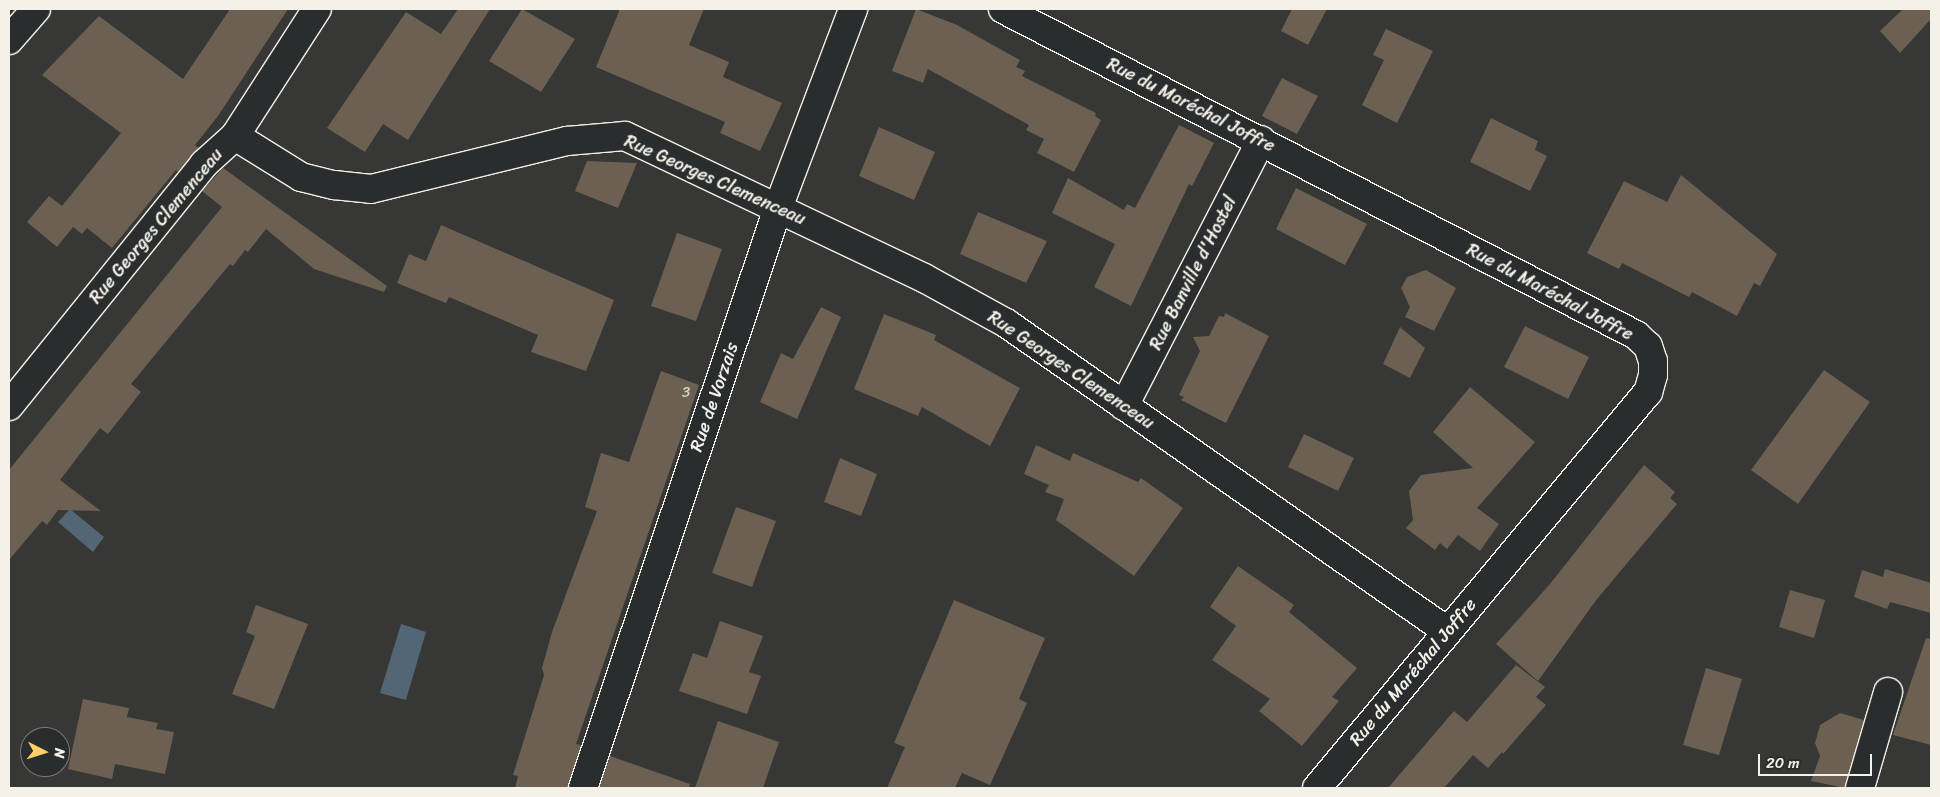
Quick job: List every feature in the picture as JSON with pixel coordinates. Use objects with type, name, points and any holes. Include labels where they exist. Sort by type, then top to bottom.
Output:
[{"type":"street","points":[[9,40],[36,9]]},
{"type":"street","points":[[235,136],[317,9]]},
{"type":"street","name":"Rue de Vorzais","points":[[582,788],[778,208],[854,9]]},
{"type":"street","name":"Rue du Maréchal Joffre","points":[[1003,9],[1261,140],[1636,335],[1648,346],[1653,361],[1653,376],[1648,392],[1317,788]]},
{"type":"street","name":"Rue Georges Clemenceau","points":[[9,406],[204,164],[235,136],[301,177],[334,185],[371,189],[567,141],[625,136],[924,278],[1006,323],[1447,631]]},
{"type":"street","name":"Rue Banville d'Hostel","points":[[1124,406],[1261,140]]},
{"type":"street","points":[[1860,788],[1888,692]]},
{"type":"water","points":[[70,509],[104,537],[93,552],[58,522]]},
{"type":"water","points":[[401,624],[426,632],[406,700],[380,693]]},
{"type":"building","points":[[230,9],[288,9],[218,116],[195,145],[199,148],[178,172],[176,170],[112,248],[87,228],[82,234],[73,227],[57,247],[27,222],[49,196],[62,206],[121,133],[42,75],[99,16],[183,79]]},
{"type":"building","points":[[458,9],[490,9],[408,140],[383,124],[365,152],[327,128],[406,12],[441,34]]},
{"type":"building","points":[[522,9],[575,39],[541,92],[489,61]]},
{"type":"building","points":[[620,9],[704,9],[689,45],[729,62],[723,77],[782,103],[760,151],[720,133],[725,122],[596,67]]},
{"type":"building","points":[[916,9],[957,25],[1020,60],[1016,67],[1025,71],[1022,76],[1096,113],[1095,116],[1101,120],[1074,172],[1037,153],[1044,139],[1026,130],[1029,125],[928,69],[923,83],[892,71]]},
{"type":"building","points":[[1292,9],[1327,9],[1308,45],[1281,31]]},
{"type":"building","points":[[1903,9],[1931,9],[1931,19],[1900,53],[1880,31]]},
{"type":"building","points":[[1386,29],[1433,51],[1397,123],[1362,105],[1384,60],[1373,55]]},
{"type":"building","points":[[1282,78],[1318,96],[1297,134],[1262,116]]},
{"type":"building","points":[[1491,118],[1538,141],[1535,150],[1547,156],[1530,191],[1470,162]]},
{"type":"building","points":[[1179,125],[1214,143],[1192,186],[1189,184],[1131,306],[1094,287],[1115,244],[1052,213],[1068,178],[1124,210],[1127,204],[1135,208]]},
{"type":"building","points":[[879,127],[935,152],[914,200],[859,176]]},
{"type":"building","points":[[587,161],[637,163],[618,208],[575,191]]},
{"type":"building","points":[[223,168],[387,286],[384,292],[314,269],[266,229],[248,252],[245,250],[233,266],[230,264],[131,384],[141,392],[108,434],[100,428],[60,480],[101,511],[58,510],[47,525],[42,521],[9,560],[9,470],[222,207],[202,191]]},
{"type":"building","points":[[1681,175],[1777,254],[1760,286],[1754,283],[1737,316],[1692,292],[1689,297],[1622,263],[1619,269],[1587,253],[1624,181],[1667,202]]},
{"type":"building","points":[[1296,188],[1367,224],[1345,265],[1276,229]]},
{"type":"building","points":[[978,212],[1047,241],[1026,283],[960,254]]},
{"type":"building","points":[[441,225],[614,300],[586,371],[531,352],[538,335],[449,297],[446,303],[397,283],[409,254],[426,261]]},
{"type":"building","points":[[677,233],[722,249],[696,321],[651,306]]},
{"type":"building","points":[[1426,270],[1456,288],[1434,331],[1405,317],[1410,307],[1401,288],[1407,277]]},
{"type":"building","points":[[821,307],[841,317],[797,419],[760,402],[781,353],[793,359]]},
{"type":"building","points":[[1225,313],[1269,336],[1226,423],[1181,400],[1184,397],[1179,395],[1200,351],[1193,337],[1209,336],[1219,316],[1224,317]]},
{"type":"building","points":[[884,314],[936,335],[934,340],[1020,388],[990,446],[922,407],[918,416],[854,389]]},
{"type":"building","points":[[1525,326],[1589,357],[1568,399],[1504,367]]},
{"type":"building","points":[[1400,327],[1425,348],[1410,378],[1383,364]]},
{"type":"building","points":[[1824,370],[1870,402],[1798,504],[1751,470]]},
{"type":"building","points":[[661,371],[699,385],[576,744],[581,745],[568,788],[515,788],[518,776],[513,775],[544,675],[542,668],[552,632],[597,511],[585,507],[601,453],[629,462]]},
{"type":"building","points":[[1470,387],[1535,442],[1477,508],[1499,524],[1480,551],[1458,535],[1447,549],[1440,543],[1435,550],[1406,528],[1413,520],[1409,491],[1421,475],[1473,468],[1433,432]]},
{"type":"building","points":[[1304,434],[1354,458],[1338,491],[1288,467]]},
{"type":"building","points":[[1036,445],[1070,461],[1073,453],[1138,482],[1141,478],[1183,508],[1134,576],[1056,520],[1064,499],[1045,492],[1049,485],[1024,474]]},
{"type":"building","points":[[840,458],[877,474],[861,516],[824,502]]},
{"type":"building","points":[[1644,465],[1675,492],[1670,498],[1677,504],[1597,599],[1538,681],[1496,644],[1550,584]]},
{"type":"building","points":[[736,507],[776,521],[752,587],[712,573]]},
{"type":"building","points":[[1238,566],[1294,605],[1289,612],[1357,668],[1332,697],[1339,701],[1302,746],[1259,711],[1270,699],[1212,660],[1236,626],[1210,607]]},
{"type":"building","points":[[1885,569],[1931,583],[1931,613],[1890,602],[1887,609],[1854,597],[1862,570],[1883,577]]},
{"type":"building","points":[[1790,590],[1825,600],[1814,638],[1779,627]]},
{"type":"building","points":[[954,600],[1045,638],[1019,699],[1027,703],[990,785],[962,773],[955,788],[887,788],[905,747],[894,743]]},
{"type":"building","points":[[256,605],[308,624],[274,709],[232,694],[255,636],[246,632]]},
{"type":"building","points":[[720,621],[763,636],[749,672],[761,676],[747,714],[679,691],[693,653],[707,658]]},
{"type":"building","points":[[1926,638],[1931,639],[1931,745],[1893,735]]},
{"type":"building","points":[[1516,665],[1545,687],[1536,697],[1546,705],[1503,754],[1502,752],[1488,768],[1473,755],[1444,788],[1388,788],[1454,711],[1467,722]]},
{"type":"building","points":[[1706,668],[1742,679],[1719,755],[1683,745]]},
{"type":"building","points":[[83,699],[129,708],[127,717],[158,723],[156,729],[174,732],[165,774],[115,764],[112,779],[70,769],[70,760]]},
{"type":"building","points":[[1840,713],[1864,720],[1845,788],[1811,781],[1820,756],[1815,743],[1820,725]]},
{"type":"building","points":[[718,721],[779,742],[763,788],[695,788]]},
{"type":"building","points":[[610,756],[690,784],[689,788],[599,788]]}]
